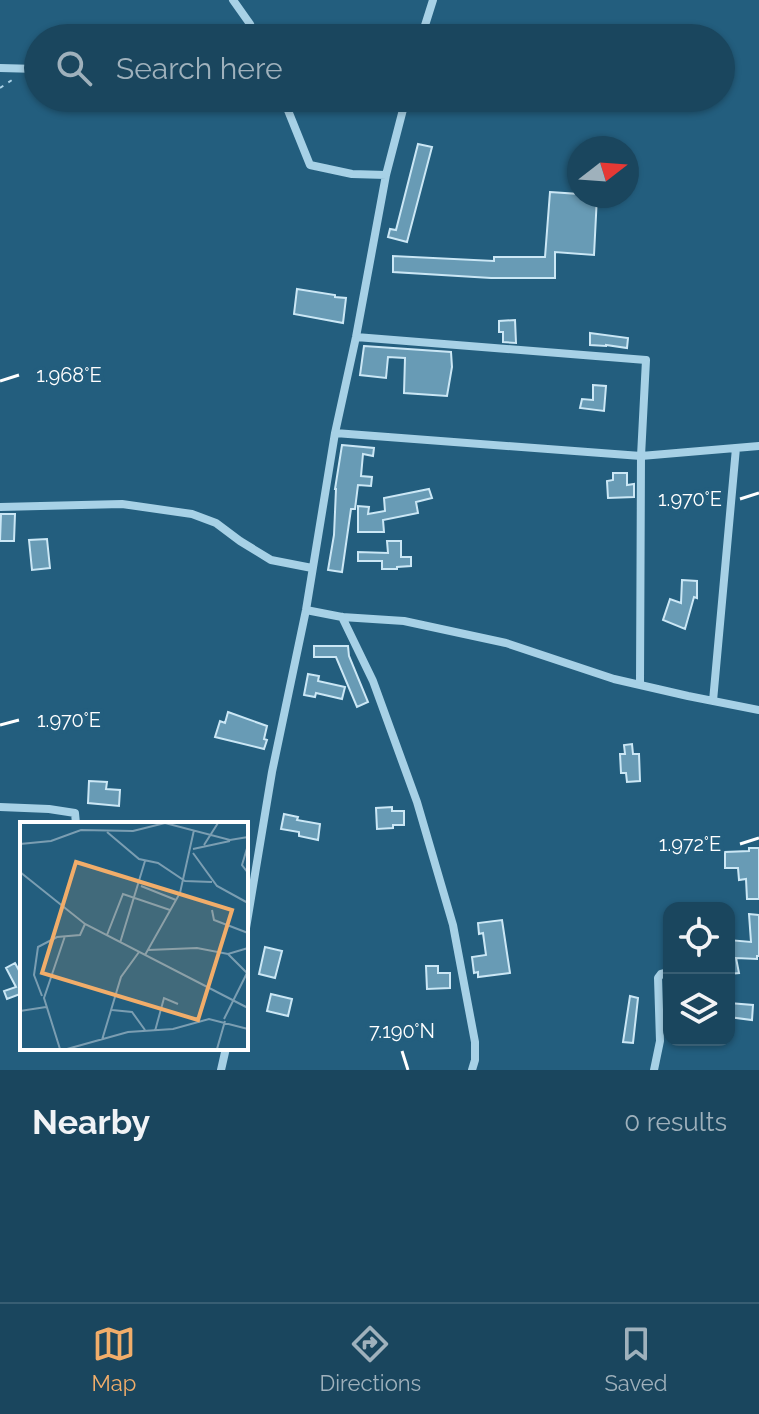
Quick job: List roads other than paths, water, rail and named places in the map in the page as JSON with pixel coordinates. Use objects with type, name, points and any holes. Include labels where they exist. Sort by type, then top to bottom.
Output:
[{"type":"street","points":[[233,0],[250,24]]},
{"type":"street","points":[[425,24],[433,0]]},
{"type":"street","points":[[0,68],[24,69]]},
{"type":"street","points":[[289,112],[310,165],[352,174],[386,175]]},
{"type":"street","points":[[248,916],[272,772],[306,610],[335,433],[386,175],[402,112]]},
{"type":"street","points":[[356,337],[646,360],[641,456],[640,684]]},
{"type":"street","points":[[335,433],[641,456],[759,446]]},
{"type":"street","points":[[713,701],[736,448]]},
{"type":"street","points":[[0,507],[122,504],[192,514],[216,523],[271,560],[312,568]]},
{"type":"street","points":[[306,610],[342,617],[404,621],[506,643],[614,679],[759,710]]},
{"type":"street","points":[[342,617],[373,681],[393,734],[417,802],[453,925],[475,1042],[472,1070]]},
{"type":"street","points":[[0,807],[75,813],[76,822]]},
{"type":"street","points":[[654,1070],[660,1041],[658,977],[665,974]]},
{"type":"street","points":[[221,1070],[226,1050]]}]
